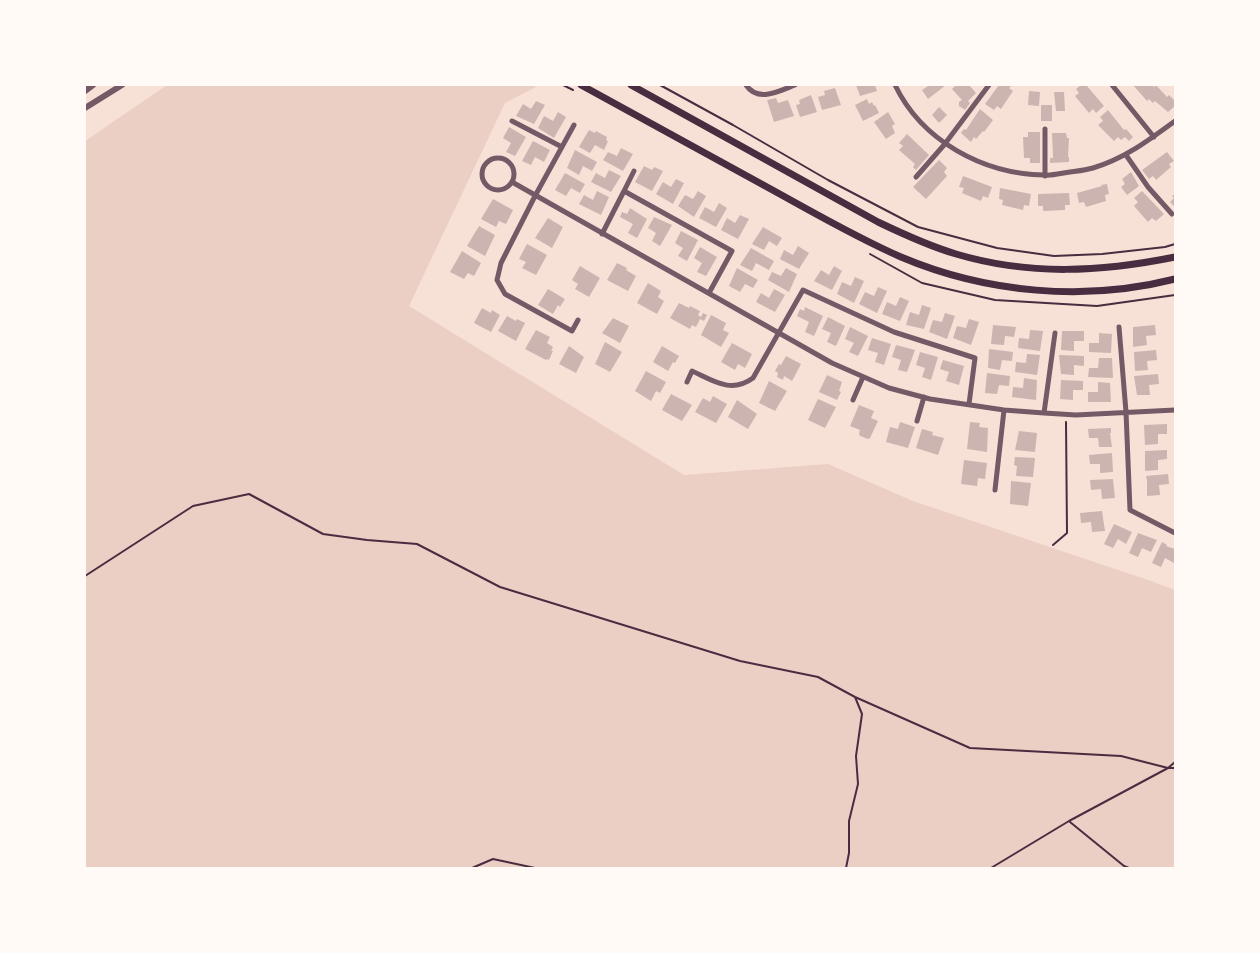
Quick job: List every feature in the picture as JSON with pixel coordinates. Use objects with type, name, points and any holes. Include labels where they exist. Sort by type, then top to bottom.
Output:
[{"type":"main road","points":[[581,85],[852,234],[900,257],[936,270],[984,282],[1039,291],[1084,292],[1124,289],[1175,279]]},
{"type":"main road","points":[[631,85],[878,222],[915,239],[956,254],[1001,264],[1046,270],[1087,270],[1123,267],[1175,257]]},
{"type":"street","points":[[85,91],[93,85]]},
{"type":"street","points":[[85,108],[122,85]]},
{"type":"street","points":[[746,85],[751,92],[757,95],[768,94],[795,85]]},
{"type":"street","points":[[895,85],[917,118],[944,145],[978,162],[1017,173],[1045,176],[1092,169],[1126,155],[1175,121]]},
{"type":"street","points":[[916,177],[944,145],[989,85]]},
{"type":"street","points":[[1112,85],[1154,137]]},
{"type":"street","points":[[512,121],[562,148]]},
{"type":"street","points":[[574,125],[501,263],[497,280],[505,294],[572,331],[578,320]]},
{"type":"street","points":[[1045,129],[1045,176]]},
{"type":"street","points":[[1126,155],[1148,187],[1172,214]]},
{"type":"street","points":[[492,159],[506,160],[513,168],[512,182],[503,189],[492,188],[484,182],[484,166],[492,159]]},
{"type":"street","points":[[602,234],[634,171]]},
{"type":"street","points":[[512,182],[832,363],[889,388],[924,397],[1004,410],[1066,415],[1175,410]]},
{"type":"street","points":[[624,191],[732,251],[709,293]]},
{"type":"street","points":[[687,382],[692,371],[726,386],[744,385],[753,378],[803,290],[894,332],[975,358],[969,404]]},
{"type":"street","points":[[1119,327],[1126,412],[1130,510],[1175,533]]},
{"type":"street","points":[[1044,413],[1054,333]]},
{"type":"street","points":[[853,400],[863,377]]},
{"type":"street","points":[[917,421],[924,397]]},
{"type":"street","points":[[995,490],[1004,410]]},
{"type":"path","points":[[660,85],[828,180],[918,227],[997,248],[1054,256],[1102,254],[1165,247],[1175,244]]},
{"type":"path","points":[[1053,545],[1067,533],[1066,415]]},
{"type":"path","points":[[85,576],[193,506],[249,494],[323,534],[417,544],[500,587],[740,661],[818,677],[855,696],[970,748],[1121,756],[1168,768],[1175,768]]},
{"type":"path","points":[[846,868],[849,853],[849,821],[858,784],[856,756],[862,714],[855,696]]},
{"type":"path","points":[[991,868],[1069,821],[1168,768],[1175,762]]},
{"type":"path","points":[[1069,821],[1124,866],[1129,868]]},
{"type":"path","points":[[472,868],[493,859],[536,868]]},
{"type":"shaded area","points":[[167,85],[531,85],[536,87],[505,103],[409,306],[684,475],[828,464],[913,501],[1175,590],[1175,868],[85,868],[85,141]]},
{"type":"building","points":[[856,85],[875,85],[877,91],[860,96]]},
{"type":"building","points":[[927,85],[946,85],[928,99],[922,90]]},
{"type":"building","points":[[956,85],[969,85],[976,93],[968,101],[970,103],[965,110],[959,106],[959,102],[962,100],[952,89]]},
{"type":"building","points":[[999,85],[1012,85],[1009,88],[1013,91],[1001,109],[997,106],[994,110],[985,104]]},
{"type":"building","points":[[1081,85],[1089,85],[1087,86],[1104,106],[1096,113],[1093,109],[1089,113],[1075,96],[1079,93],[1076,89]]},
{"type":"building","points":[[1133,85],[1152,85],[1154,87],[1156,85],[1167,97],[1169,95],[1175,101],[1175,106],[1168,112],[1155,101],[1153,103],[1149,99],[1147,101]]},
{"type":"building","points":[[835,88],[841,105],[822,110],[818,97],[825,95],[824,91]]},
{"type":"building","points":[[1029,91],[1040,92],[1039,106],[1028,105]]},
{"type":"building","points":[[1054,92],[1064,92],[1065,111],[1056,111]]},
{"type":"building","points":[[811,95],[817,112],[800,117],[796,105],[800,104],[799,100]]},
{"type":"building","points":[[776,98],[778,103],[788,100],[794,116],[774,122],[767,100]]},
{"type":"building","points":[[867,99],[869,104],[872,102],[875,105],[879,113],[863,121],[855,105]]},
{"type":"building","points":[[536,101],[545,105],[534,124],[516,116],[523,104],[531,109]]},
{"type":"building","points":[[1041,105],[1052,105],[1052,121],[1041,121]]},
{"type":"building","points":[[939,107],[947,115],[939,123],[932,115]]},
{"type":"building","points":[[980,109],[993,120],[984,132],[976,139],[974,137],[971,142],[961,133],[964,129],[966,130]]},
{"type":"building","points":[[1108,110],[1124,130],[1126,129],[1133,137],[1129,141],[1125,137],[1121,140],[1118,137],[1114,141],[1098,125],[1103,121],[1100,117]]},
{"type":"building","points":[[558,112],[566,117],[554,138],[538,128],[544,116],[553,121]]},
{"type":"building","points":[[888,112],[895,124],[892,126],[895,133],[886,139],[874,122]]},
{"type":"building","points":[[509,127],[526,137],[515,156],[506,152],[511,143],[503,138]]},
{"type":"building","points":[[589,130],[595,133],[596,131],[607,137],[606,140],[608,141],[604,150],[595,145],[590,153],[579,147]]},
{"type":"building","points":[[1028,132],[1040,132],[1040,163],[1030,163],[1030,158],[1024,158],[1023,137],[1028,137]]},
{"type":"building","points":[[1052,133],[1066,133],[1067,138],[1069,138],[1069,162],[1050,163],[1050,158],[1053,158]]},
{"type":"building","points":[[907,134],[929,155],[916,170],[913,167],[915,164],[899,150],[903,146],[899,143]]},
{"type":"building","points":[[533,141],[550,150],[544,162],[535,157],[531,165],[522,161]]},
{"type":"building","points":[[621,148],[633,154],[623,171],[603,160],[608,152],[617,156]]},
{"type":"building","points":[[575,150],[597,162],[592,171],[583,166],[579,175],[567,168]]},
{"type":"building","points":[[1167,152],[1174,161],[1169,164],[1171,167],[1156,180],[1153,176],[1149,179],[1142,170]]},
{"type":"building","points":[[939,160],[947,168],[944,172],[947,176],[926,199],[913,187]]},
{"type":"building","points":[[644,166],[652,170],[654,167],[663,171],[652,191],[635,182]]},
{"type":"building","points":[[609,170],[621,176],[611,192],[591,182],[596,173],[605,178]]},
{"type":"building","points":[[1131,172],[1139,186],[1127,195],[1121,187],[1125,184],[1122,179]]},
{"type":"building","points":[[565,173],[585,184],[580,193],[571,188],[566,196],[555,190]]},
{"type":"building","points":[[963,176],[992,187],[988,198],[983,196],[981,201],[962,193],[964,188],[959,187]]},
{"type":"building","points":[[676,179],[684,183],[673,204],[656,194],[663,182],[671,187]]},
{"type":"building","points":[[1107,184],[1109,194],[1105,195],[1106,201],[1086,207],[1084,202],[1079,203],[1077,193]]},
{"type":"building","points":[[1000,188],[1031,194],[1029,206],[1024,205],[1023,210],[1002,205],[1003,200],[999,199]]},
{"type":"building","points":[[597,191],[609,197],[601,215],[579,204],[584,195],[593,200]]},
{"type":"building","points":[[698,191],[706,196],[694,217],[678,206],[685,195],[693,199]]},
{"type":"building","points":[[1142,191],[1164,214],[1156,221],[1152,218],[1148,222],[1134,206],[1138,202],[1134,198]]},
{"type":"building","points":[[1069,193],[1070,205],[1065,205],[1065,210],[1043,211],[1043,206],[1038,206],[1038,194]]},
{"type":"building","points":[[1175,194],[1175,207],[1170,202]]},
{"type":"building","points":[[493,199],[513,210],[506,224],[499,221],[496,227],[481,219]]},
{"type":"building","points":[[719,203],[727,208],[716,227],[699,218],[705,207],[714,212]]},
{"type":"building","points":[[630,208],[647,219],[637,238],[628,233],[633,224],[620,217],[622,212],[627,214]]},
{"type":"building","points":[[740,215],[749,219],[738,239],[721,230],[727,218],[735,223]]},
{"type":"building","points":[[654,217],[672,225],[660,246],[652,241],[656,233],[648,228]]},
{"type":"building","points":[[548,218],[563,227],[552,248],[535,238]]},
{"type":"building","points":[[479,226],[495,235],[485,256],[467,246]]},
{"type":"building","points":[[763,227],[782,238],[777,246],[769,241],[764,250],[752,244]]},
{"type":"building","points":[[681,231],[698,240],[687,261],[678,256],[683,248],[675,243]]},
{"type":"building","points":[[527,244],[547,255],[536,275],[522,268],[526,262],[519,259]]},
{"type":"building","points":[[798,246],[809,253],[799,269],[780,259],[784,250],[793,255]]},
{"type":"building","points":[[700,247],[717,257],[706,276],[697,272],[702,263],[694,258]]},
{"type":"building","points":[[751,248],[774,261],[769,270],[756,263],[752,271],[740,265]]},
{"type":"building","points":[[462,251],[481,263],[474,276],[468,273],[464,279],[450,272]]},
{"type":"building","points":[[617,263],[627,268],[626,270],[636,276],[628,291],[607,280]]},
{"type":"building","points":[[580,266],[600,278],[589,297],[575,289],[578,284],[572,280]]},
{"type":"building","points":[[834,266],[842,271],[832,290],[814,281],[821,270],[829,275]]},
{"type":"building","points":[[737,268],[758,280],[753,288],[745,284],[740,292],[729,286]]},
{"type":"building","points":[[786,268],[797,274],[789,292],[768,280],[772,272],[781,276]]},
{"type":"building","points":[[855,277],[864,281],[854,303],[837,294],[842,282],[851,286]]},
{"type":"building","points":[[648,283],[661,291],[658,297],[664,301],[657,314],[637,303]]},
{"type":"building","points":[[878,287],[887,291],[877,313],[859,304],[865,292],[874,296]]},
{"type":"building","points":[[548,289],[565,299],[560,307],[558,305],[553,314],[538,305]]},
{"type":"building","points":[[774,289],[785,295],[775,312],[756,302],[761,293],[769,298]]},
{"type":"building","points":[[900,297],[909,301],[900,321],[882,314],[887,302],[896,306]]},
{"type":"building","points":[[679,303],[700,311],[698,315],[701,317],[703,313],[707,315],[704,321],[700,319],[696,327],[692,325],[690,329],[670,318]]},
{"type":"building","points":[[922,305],[931,308],[924,329],[906,325],[910,312],[919,315]]},
{"type":"building","points":[[805,307],[823,316],[814,336],[805,332],[809,322],[797,316],[800,309],[804,311]]},
{"type":"building","points":[[482,308],[491,313],[492,310],[500,315],[491,332],[474,323]]},
{"type":"building","points":[[945,313],[955,316],[947,339],[929,332],[933,320],[942,322]]},
{"type":"building","points":[[711,315],[726,323],[723,330],[729,333],[721,347],[701,335]]},
{"type":"building","points":[[507,316],[525,323],[516,341],[498,331]]},
{"type":"building","points":[[828,317],[845,326],[836,346],[827,342],[831,333],[822,329]]},
{"type":"building","points":[[613,318],[629,326],[620,343],[602,333]]},
{"type":"building","points":[[969,319],[979,322],[971,345],[953,338],[957,326],[966,328]]},
{"type":"building","points":[[993,325],[1016,327],[1014,337],[1005,336],[1004,345],[991,344]]},
{"type":"building","points":[[1155,325],[1156,335],[1146,336],[1147,345],[1133,347],[1133,327]]},
{"type":"building","points":[[850,327],[868,336],[858,356],[849,352],[854,343],[845,339]]},
{"type":"building","points":[[536,330],[550,337],[547,343],[553,347],[551,351],[553,351],[549,360],[525,349]]},
{"type":"building","points":[[1030,330],[1043,331],[1040,351],[1018,348],[1019,338],[1029,339]]},
{"type":"building","points":[[1062,331],[1084,331],[1084,341],[1074,341],[1074,351],[1061,350]]},
{"type":"building","points":[[1099,333],[1112,334],[1111,353],[1089,352],[1089,343],[1099,343]]},
{"type":"building","points":[[872,338],[891,344],[884,365],[875,362],[878,353],[868,350]]},
{"type":"building","points":[[605,342],[622,352],[610,372],[595,364]]},
{"type":"building","points":[[732,343],[752,354],[745,368],[738,364],[735,370],[721,362]]},
{"type":"building","points":[[896,345],[915,350],[907,372],[898,370],[901,360],[892,357]]},
{"type":"building","points":[[569,346],[584,357],[576,373],[559,364]]},
{"type":"building","points":[[662,346],[679,356],[668,371],[653,362]]},
{"type":"building","points":[[989,349],[1013,352],[1012,361],[1002,360],[1000,370],[988,368]]},
{"type":"building","points":[[1156,350],[1157,360],[1147,361],[1148,370],[1135,371],[1134,352]]},
{"type":"building","points":[[920,352],[938,357],[931,380],[922,377],[925,368],[916,365]]},
{"type":"building","points":[[1027,354],[1040,355],[1037,375],[1015,372],[1016,362],[1026,363]]},
{"type":"building","points":[[1059,355],[1084,356],[1084,366],[1074,365],[1074,375],[1061,374]]},
{"type":"building","points":[[786,356],[801,364],[792,381],[784,376],[783,380],[777,377],[778,373],[775,371]]},
{"type":"building","points":[[1099,358],[1112,358],[1113,378],[1088,377],[1089,368],[1098,368]]},
{"type":"building","points":[[943,360],[964,366],[959,385],[946,381],[949,372],[940,369]]},
{"type":"building","points":[[646,371],[666,382],[660,393],[656,391],[651,401],[635,391]]},
{"type":"building","points":[[987,373],[1010,376],[1009,386],[999,385],[997,394],[985,393]]},
{"type":"building","points":[[1158,374],[1159,384],[1149,385],[1150,395],[1137,395],[1134,376]]},
{"type":"building","points":[[827,375],[842,382],[839,391],[841,392],[837,400],[819,392]]},
{"type":"building","points":[[1024,378],[1037,380],[1036,400],[1012,397],[1013,387],[1023,388]]},
{"type":"building","points":[[1061,380],[1083,381],[1083,390],[1073,390],[1073,400],[1060,399]]},
{"type":"building","points":[[769,381],[787,391],[775,411],[759,403]]},
{"type":"building","points":[[1098,382],[1110,383],[1111,402],[1088,402],[1088,392],[1098,392]]},
{"type":"building","points":[[671,394],[692,405],[682,421],[662,410]]},
{"type":"building","points":[[713,396],[727,404],[716,423],[695,412],[703,398],[710,402]]},
{"type":"building","points":[[818,399],[836,407],[825,428],[808,420]]},
{"type":"building","points":[[737,400],[757,414],[748,429],[728,417]]},
{"type":"building","points":[[859,405],[874,411],[871,418],[878,421],[868,439],[860,436],[860,430],[850,426]]},
{"type":"building","points":[[900,422],[915,427],[908,448],[886,442],[890,427],[898,429]]},
{"type":"building","points":[[970,422],[980,423],[979,427],[988,428],[987,452],[967,449]]},
{"type":"building","points":[[1167,424],[1167,434],[1158,434],[1158,444],[1145,445],[1144,425]]},
{"type":"building","points":[[1111,428],[1112,447],[1099,447],[1098,438],[1089,438],[1088,429]]},
{"type":"building","points":[[922,429],[933,432],[932,435],[944,438],[938,455],[916,448]]},
{"type":"building","points":[[1019,431],[1037,433],[1035,452],[1015,450]]},
{"type":"building","points":[[1167,450],[1167,459],[1158,460],[1158,470],[1145,471],[1145,451]]},
{"type":"building","points":[[1112,453],[1113,472],[1100,473],[1100,464],[1090,464],[1089,455]]},
{"type":"building","points":[[1015,457],[1035,458],[1033,477],[1016,476],[1017,466],[1014,465]]},
{"type":"building","points":[[964,460],[987,463],[985,479],[978,478],[977,486],[961,484]]},
{"type":"building","points":[[1168,474],[1169,484],[1159,485],[1160,495],[1147,496],[1146,476]]},
{"type":"building","points":[[1113,479],[1115,498],[1102,499],[1101,489],[1091,490],[1090,480]]},
{"type":"building","points":[[1011,481],[1031,483],[1028,506],[1010,504]]},
{"type":"building","points":[[1102,511],[1105,531],[1092,532],[1091,522],[1081,523],[1080,513]]},
{"type":"building","points":[[1114,524],[1132,532],[1126,544],[1118,539],[1113,548],[1104,544]]},
{"type":"building","points":[[1138,533],[1157,540],[1151,552],[1142,548],[1138,557],[1129,553]]},
{"type":"building","points":[[1162,542],[1166,546],[1175,549],[1175,560],[1174,563],[1165,558],[1161,567],[1152,563]]}]
